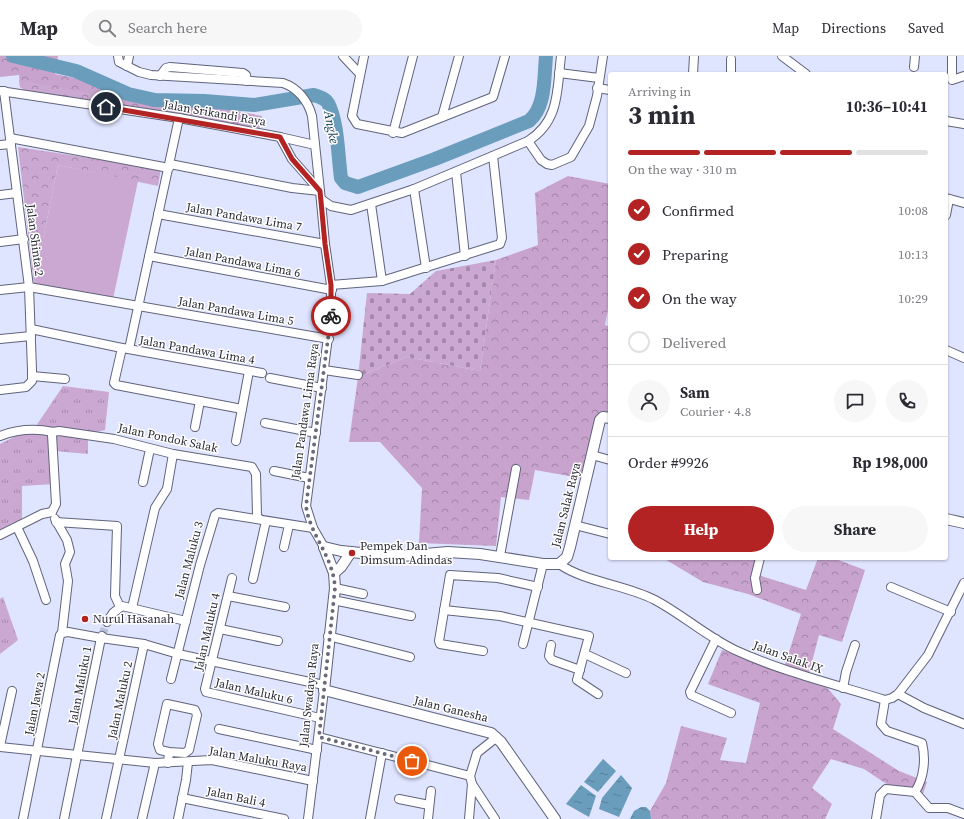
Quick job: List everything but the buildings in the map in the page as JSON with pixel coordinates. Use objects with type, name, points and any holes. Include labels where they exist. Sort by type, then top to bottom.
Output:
[{"type":"street","points":[[126,66],[129,56]]},
{"type":"street","points":[[344,56],[360,74]]},
{"type":"street","points":[[364,56],[352,116],[357,124],[394,133],[405,132],[494,97],[504,56]]},
{"type":"street","points":[[394,133],[413,56]]},
{"type":"street","points":[[442,117],[459,56]]},
{"type":"street","points":[[118,57],[119,62],[139,72],[160,76],[283,83],[295,88],[309,107],[321,199],[331,206],[349,210],[414,189],[528,141],[544,128],[551,117],[555,102],[561,56]]},
{"type":"street","points":[[528,141],[541,160],[547,164],[552,165],[571,158],[589,126],[603,56]]},
{"type":"street","points":[[693,72],[694,56]]},
{"type":"street","points":[[782,56],[804,72]]},
{"type":"street","points":[[914,67],[915,56]]},
{"type":"street","points":[[952,56],[952,80],[964,76]]},
{"type":"street","points":[[731,59],[731,72]]},
{"type":"street","points":[[559,73],[599,78]]},
{"type":"street","points":[[597,88],[608,90]]},
{"type":"street","name":"Jalan Srikandi Raya","points":[[2,91],[179,118],[280,137],[292,159],[320,191]]},
{"type":"street","name":"Jalan Shinta 2","points":[[2,91],[24,239],[29,287],[32,376]]},
{"type":"street","points":[[179,118],[138,306],[114,383],[116,386],[242,409]]},
{"type":"street","points":[[948,120],[964,124]]},
{"type":"street","points":[[280,137],[315,145]]},
{"type":"street","points":[[0,145],[10,141],[169,166],[292,188],[320,191]]},
{"type":"street","name":"Jalan Pandawa Lima 6","points":[[149,256],[332,288],[382,281],[496,246],[501,241],[493,156]]},
{"type":"street","points":[[456,172],[464,256]]},
{"type":"street","points":[[414,189],[426,268]]},
{"type":"street","points":[[0,195],[17,193]]},
{"type":"street","name":"Jalan Pandawa Lima Raya","points":[[321,199],[325,244],[332,288],[328,339],[306,506],[313,528],[324,547],[334,573]]},
{"type":"street","points":[[948,199],[964,203]]},
{"type":"street","points":[[371,204],[382,281]]},
{"type":"street","points":[[323,213],[331,206]]},
{"type":"street","name":"Jalan Pandawa Lima 7","points":[[158,214],[325,244]]},
{"type":"street","points":[[0,242],[24,239]]},
{"type":"street","name":"Jalan Pandawa Lima 5","points":[[0,290],[29,287],[328,339]]},
{"type":"street","name":"Jalan Pandawa Lima 4","points":[[0,339],[31,333],[262,373]]},
{"type":"street","points":[[948,351],[964,358]]},
{"type":"street","points":[[324,370],[358,375]]},
{"type":"street","points":[[236,441],[249,371]]},
{"type":"street","points":[[0,390],[26,387],[32,381],[32,376],[65,379]]},
{"type":"street","points":[[270,378],[322,388]]},
{"type":"street","points":[[194,427],[200,401]]},
{"type":"street","name":"Jalan Salak Raya","points":[[324,547],[351,552],[402,556],[463,553],[500,556],[544,564],[559,564],[567,557],[600,420],[603,417],[608,418]]},
{"type":"street","points":[[265,423],[316,432]]},
{"type":"street","name":"Jalan Pondok Salak","points":[[0,436],[28,429],[96,436],[173,454],[252,467],[256,474],[256,510],[263,520]]},
{"type":"street","points":[[0,535],[42,514],[52,512],[56,504],[52,439],[53,432]]},
{"type":"street","points":[[143,482],[150,449]]},
{"type":"street","points":[[132,608],[155,508],[166,489],[173,454]]},
{"type":"street","points":[[592,455],[608,459]]},
{"type":"street","points":[[500,556],[516,468]]},
{"type":"street","points":[[274,471],[309,478]]},
{"type":"street","name":"Jalan Jawa 2","points":[[23,819],[62,633],[68,581],[65,564],[70,552],[67,540],[52,512]]},
{"type":"street","name":"Jalan Maluku 3","points":[[171,679],[200,565],[215,515],[218,513],[263,520]]},
{"type":"street","points":[[948,519],[964,523]]},
{"type":"street","points":[[253,578],[263,520],[313,528]]},
{"type":"street","points":[[56,522],[117,526],[114,586],[116,600],[120,607]]},
{"type":"street","points":[[284,547],[289,525]]},
{"type":"street","points":[[575,525],[608,533]]},
{"type":"street","points":[[17,527],[33,561],[46,600]]},
{"type":"street","points":[[334,573],[343,564],[351,552]]},
{"type":"street","points":[[757,590],[755,578],[760,560]]},
{"type":"street","points":[[523,644],[544,564]]},
{"type":"street","name":"Jalan Salak IX","points":[[559,564],[574,574],[610,583],[654,600],[716,639],[758,660],[884,700]]},
{"type":"street","name":"Jalan Swadaya Raya","points":[[308,819],[313,781],[314,750],[319,737],[328,636],[335,588],[334,573]]},
{"type":"street","points":[[483,651],[440,644],[449,578],[452,575],[498,578],[538,587]]},
{"type":"street","name":"Jalan Maluku 4","points":[[206,692],[212,660],[232,578]]},
{"type":"street","points":[[915,792],[920,785],[926,755],[922,743],[887,731],[881,724],[884,700],[892,698],[898,694],[928,655],[951,612],[964,583]]},
{"type":"street","points":[[891,587],[951,612]]},
{"type":"street","points":[[335,588],[363,594]]},
{"type":"street","points":[[228,596],[284,608]]},
{"type":"street","points":[[333,600],[411,616]]},
{"type":"street","points":[[120,607],[132,608],[186,621]]},
{"type":"street","points":[[107,622],[120,607]]},
{"type":"street","points":[[444,610],[489,614],[529,621],[589,636],[577,680],[598,694]]},
{"type":"street","points":[[220,629],[278,641]]},
{"type":"street","points":[[62,633],[68,632],[101,637]]},
{"type":"street","points":[[328,636],[410,657]]},
{"type":"street","name":"Jalan Maluku 1","points":[[64,819],[79,754],[101,637],[144,644],[178,654],[212,660],[324,687]]},
{"type":"street","points":[[716,639],[690,692],[691,695],[730,713]]},
{"type":"street","name":"Jalan Maluku 2","points":[[106,819],[120,761],[144,644]]},
{"type":"street","points":[[843,688],[846,672],[855,645]]},
{"type":"street","points":[[551,646],[549,656],[552,660],[580,670]]},
{"type":"street","points":[[585,654],[626,673]]},
{"type":"street","name":"Jalan Ganesha","points":[[324,687],[491,733],[497,737],[555,819]]},
{"type":"street","points":[[0,746],[12,691]]},
{"type":"street","name":"Jalan Maluku 6","points":[[206,692],[320,718]]},
{"type":"street","points":[[898,694],[924,708],[964,724]]},
{"type":"street","points":[[166,704],[195,710],[197,714],[189,750],[185,753],[169,752],[160,750],[158,744],[166,704]]},
{"type":"street","points":[[219,729],[314,750]]},
{"type":"street","points":[[319,737],[382,753],[471,780],[495,819]]},
{"type":"street","points":[[469,819],[471,780],[477,753],[497,737]]},
{"type":"street","name":"Jalan Maluku Raya","points":[[0,746],[79,754],[120,761],[168,763],[212,760],[313,781]]},
{"type":"street","points":[[168,763],[169,752]]},
{"type":"street","points":[[370,819],[382,753]]},
{"type":"street","points":[[178,819],[188,762]]},
{"type":"street","points":[[142,819],[155,763]]},
{"type":"street","points":[[876,819],[880,795],[886,789],[915,792],[928,808],[948,808],[964,814]]},
{"type":"street","points":[[428,819],[431,791]]},
{"type":"street","name":"Jalan Bali 4","points":[[182,798],[284,819]]},
{"type":"street","points":[[399,799],[429,805]]},
{"type":"green space","points":[[0,56],[58,56],[55,74],[262,116],[258,134],[20,87],[19,75],[0,77]]},
{"type":"green space","points":[[19,80],[125,100],[121,110],[31,96],[20,87]]},
{"type":"green space","points":[[18,147],[161,169],[158,186],[58,165],[34,284]]},
{"type":"green space","points":[[58,165],[138,181],[113,299],[34,284]]},
{"type":"green space","points":[[568,176],[608,184],[608,309],[605,325],[608,326],[608,412],[603,411],[586,479],[535,470],[529,500],[501,497],[496,546],[419,543],[422,488],[380,442],[349,442],[358,377],[407,357],[480,371],[496,260],[538,245],[535,193]]},
{"type":"green space","points":[[496,260],[480,371],[407,357],[358,377],[367,293],[410,294],[436,271]]},
{"type":"green space","points":[[63,386],[109,392],[105,430],[88,434],[88,454],[55,451],[55,484],[22,486],[22,521],[0,533],[0,444],[36,426]]},
{"type":"green space","points":[[666,560],[759,560],[755,574],[806,590],[817,560],[838,560],[865,570],[842,642],[819,635],[807,681],[825,685],[841,704],[833,729],[899,771],[927,782],[921,800],[894,789],[864,769],[831,759],[812,788],[832,804],[825,819],[651,819],[650,811],[666,783],[681,726],[727,738],[720,760],[746,763],[760,703],[708,684],[722,650],[784,668],[801,614],[748,594],[703,582]]},
{"type":"green space","points":[[3,597],[18,640],[0,654],[0,599]]},
{"type":"water","points":[[603,759],[616,771],[598,792],[584,782]]},
{"type":"water","points":[[621,775],[632,788],[619,817],[599,809],[602,798]]},
{"type":"water","points":[[581,785],[596,796],[589,817],[566,804]]},
{"type":"water","points":[[641,807],[646,807],[650,811],[651,819],[630,819],[634,811]]},
{"type":"waterway","name":"Angke","points":[[13,56],[76,71],[128,94],[155,100],[204,101],[254,105],[314,95],[320,97],[328,103],[334,120],[341,178],[345,183],[358,187],[435,159],[529,121],[539,108],[543,91],[546,56]]},
{"type":"tunnel","points":[[102,636],[107,622]]},
{"type":"way so far","points":[[331,316],[306,506],[307,514],[324,547],[334,573],[335,588],[328,636],[319,737],[412,761]]},
{"type":"place","name":"Pempek Dan Dimsum Adindas","points":[[352,553]]},
{"type":"place","name":"Nurul Hasanah","points":[[85,619]]},
{"type":"route","points":[[106,107],[179,118],[280,137],[292,159],[320,191],[323,213],[323,228],[332,290],[331,316]]}]
